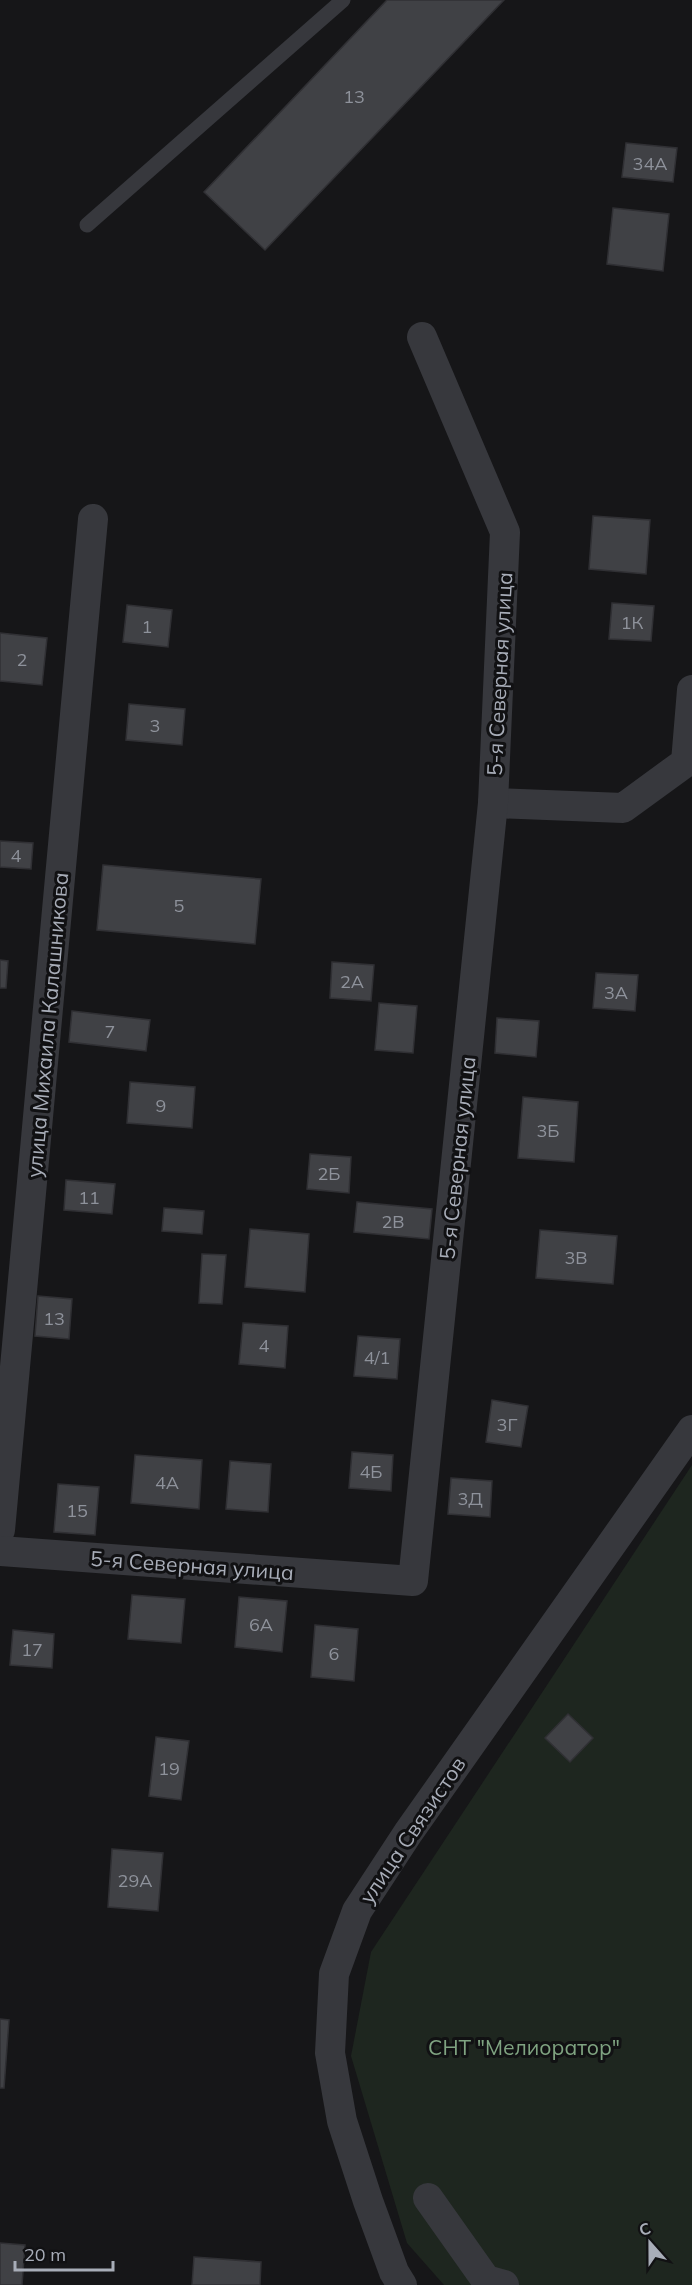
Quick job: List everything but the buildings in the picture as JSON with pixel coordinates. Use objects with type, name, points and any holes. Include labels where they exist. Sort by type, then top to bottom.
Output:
[{"type":"street","name":"5-я Северная улица","points":[[0,1551],[414,1581],[493,803],[505,532],[422,337]]},
{"type":"street","name":"улица Михаила Калашникова","points":[[0,1530],[93,519]]},
{"type":"street","points":[[493,803],[624,808],[686,762],[692,690]]},
{"type":"street","name":"улица Связистов","points":[[402,2285],[394,2271],[368,2201],[342,2121],[330,2053],[334,1974],[357,1911],[401,1843],[692,1430]]},
{"type":"street","points":[[428,2198],[486,2280],[504,2285]]},
{"type":"lane","points":[[87,225],[343,0]]},
{"type":"green space","name":"СНТ \"Мелиоратор\"","points":[[692,1465],[692,2285],[444,2285],[407,2243],[351,2056],[371,1952]]}]
